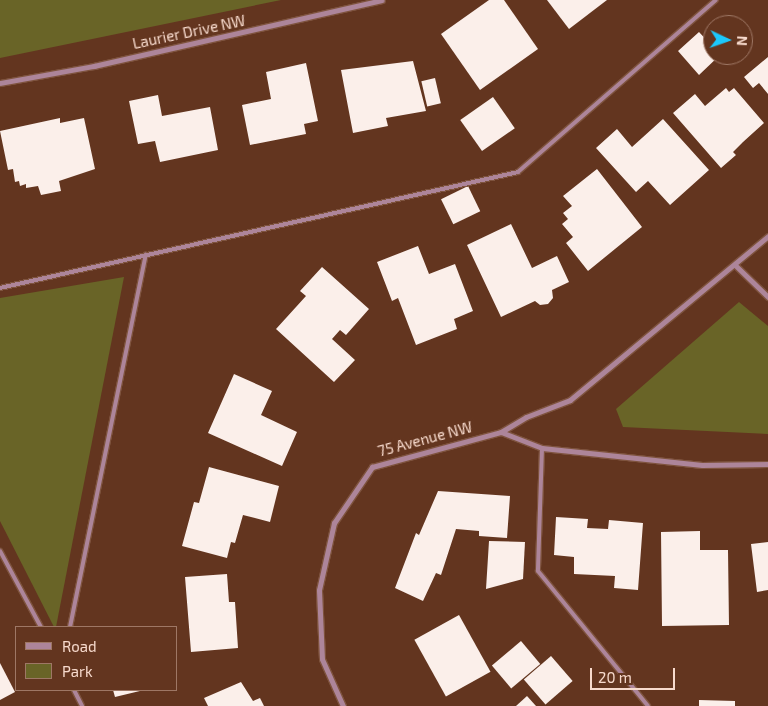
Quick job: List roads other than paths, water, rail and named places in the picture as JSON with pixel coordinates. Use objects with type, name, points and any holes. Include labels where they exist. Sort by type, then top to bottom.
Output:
[{"type":"street","name":"Laurier Drive NW","points":[[0,83],[94,66],[382,0]]},
{"type":"street","name":"75 Avenue NW","points":[[343,706],[322,659],[319,590],[334,523],[372,467],[501,432],[526,417],[570,400],[768,236]]},
{"type":"street","points":[[735,265],[768,298]]},
{"type":"street","points":[[501,432],[542,448],[702,465],[768,464]]},
{"type":"lane","points":[[0,288],[518,172],[716,0]]},
{"type":"lane","points":[[70,626],[146,255]]},
{"type":"lane","points":[[542,448],[538,570],[648,706]]},
{"type":"lane","points":[[0,551],[40,626]]},
{"type":"lane","points":[[74,691],[82,706]]}]
